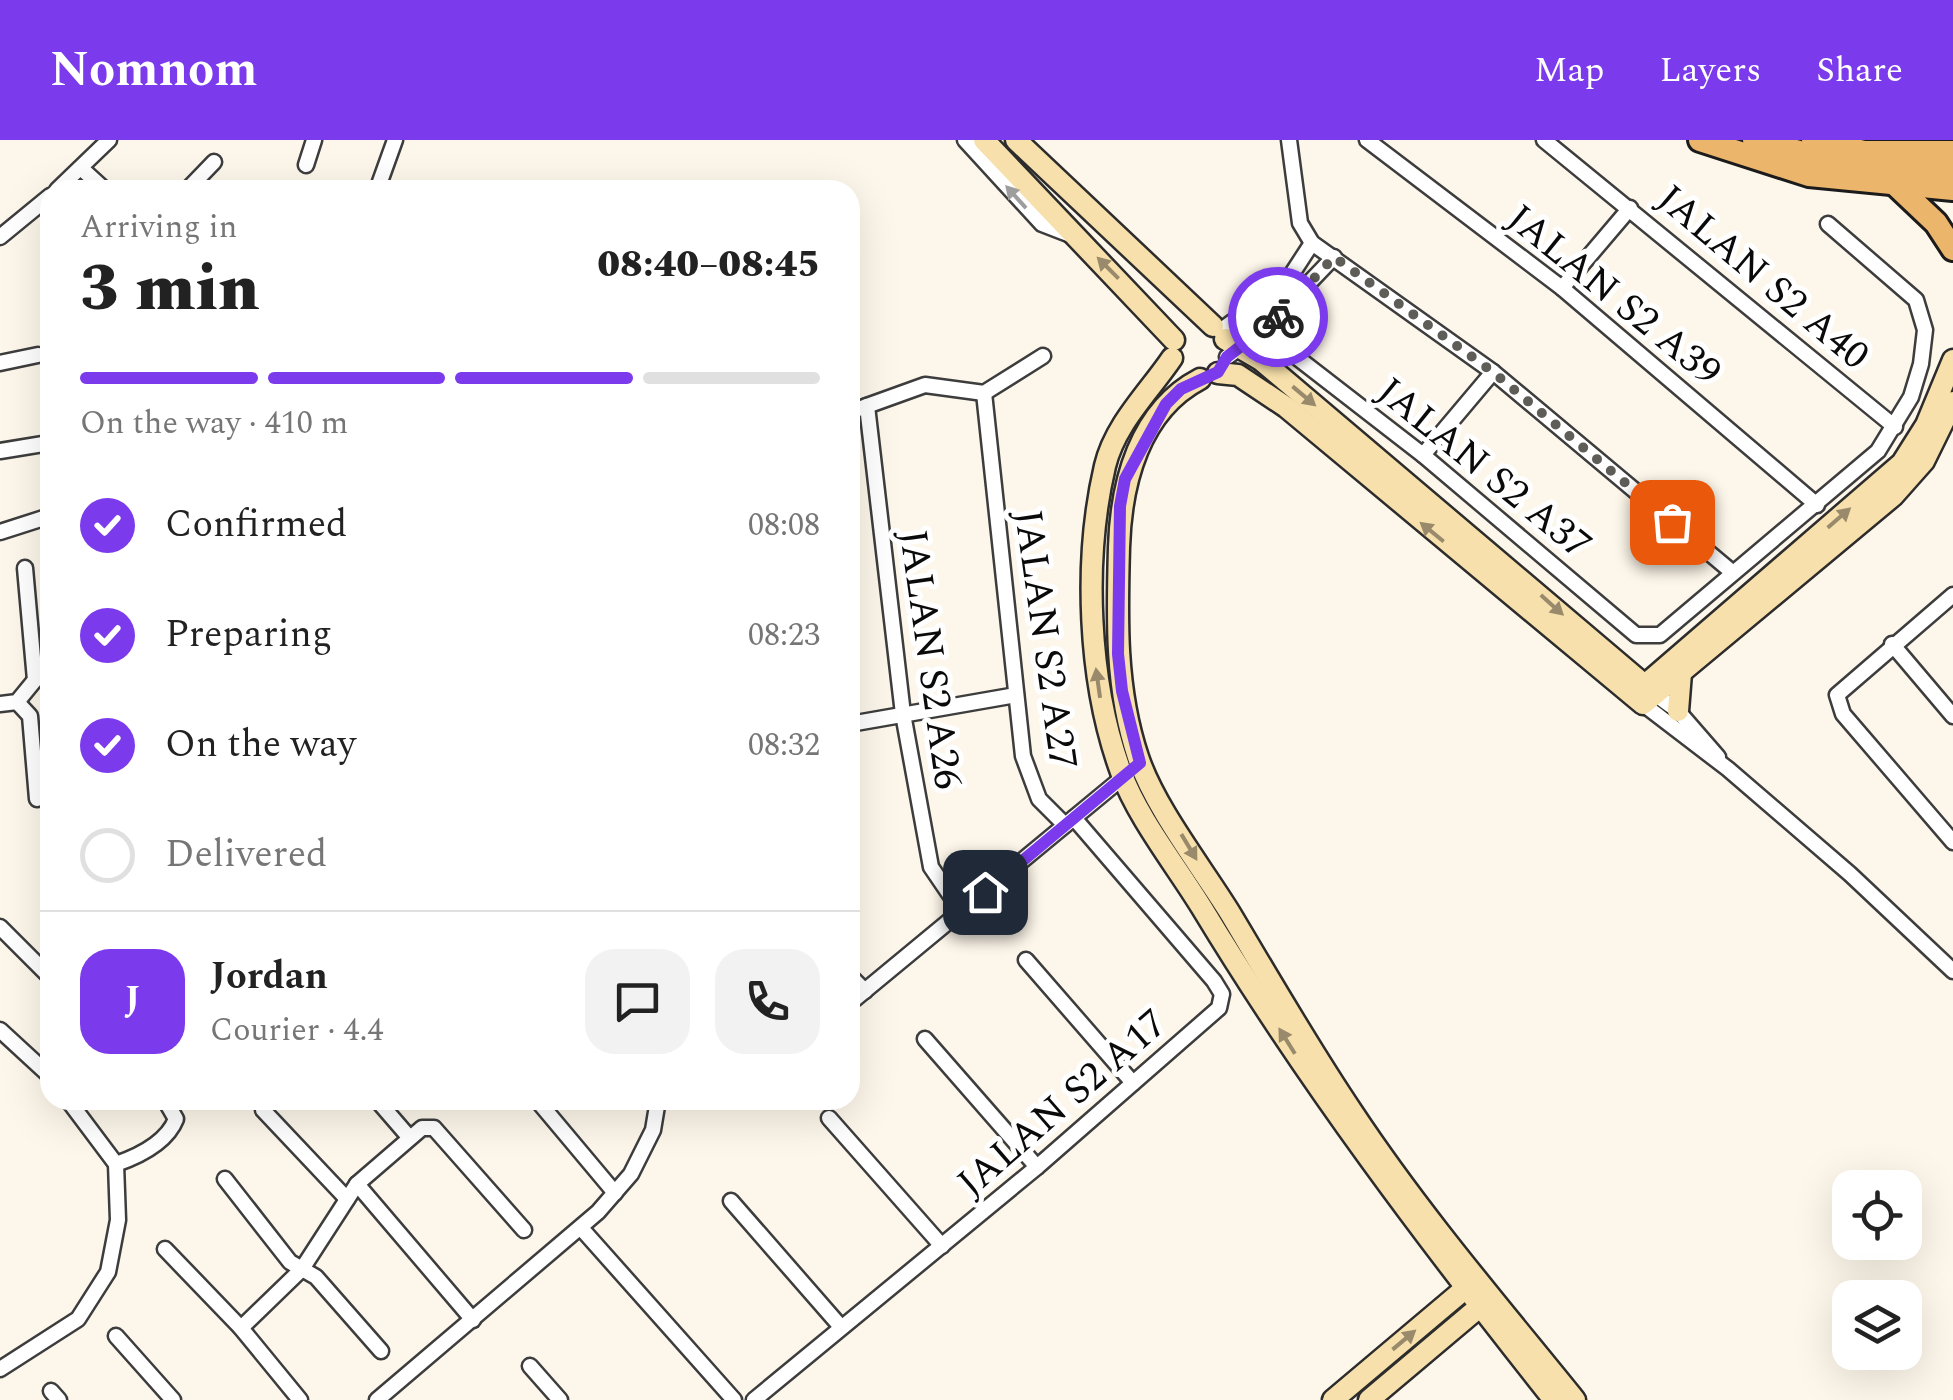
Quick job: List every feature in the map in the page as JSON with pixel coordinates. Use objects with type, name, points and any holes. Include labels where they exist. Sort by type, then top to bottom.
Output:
[{"type":"main road","points":[[984,140],[1079,238],[1173,349],[1183,373],[1221,350]]},
{"type":"main road","points":[[1016,140],[1221,350],[1238,375],[1286,407],[1644,695]]},
{"type":"main road","points":[[1700,140],[1809,176],[1953,189]]},
{"type":"main road","points":[[1754,140],[1841,164],[1953,170]]},
{"type":"main road","points":[[1813,140],[1878,153],[1953,152]]},
{"type":"main road","points":[[1897,186],[1922,207],[1953,249]]},
{"type":"main road","points":[[1554,1400],[1485,1302],[1327,1104],[1123,777],[1100,699],[1094,654],[1097,524],[1105,464],[1119,432],[1186,326],[1221,350],[1260,360],[1644,695]]},
{"type":"main road","points":[[1260,360],[1262,332]]},
{"type":"main road","points":[[1221,350],[1166,404],[1125,479],[1120,506],[1118,654],[1122,691],[1140,763],[1352,1112],[1471,1284]]},
{"type":"main road","points":[[1644,695],[1902,463],[1926,425],[1953,360]]},
{"type":"main road","points":[[1644,695],[1681,673],[1894,496],[1924,460],[1953,402]]},
{"type":"main road","points":[[1678,711],[1681,673]]},
{"type":"main road","points":[[1333,1400],[1471,1284]]},
{"type":"main road","points":[[1369,1400],[1485,1302]]},
{"type":"main road","points":[[1485,1302],[1576,1400]]},
{"type":"street","points":[[68,180],[109,140]]},
{"type":"street","points":[[306,165],[314,140]]},
{"type":"street","points":[[380,180],[394,140]]},
{"type":"street","points":[[965,140],[1042,224],[1079,238]]},
{"type":"street","points":[[1289,140],[1300,223],[1312,243],[1493,372],[1732,572],[1817,505],[1878,450],[1911,397],[1921,364],[1924,314],[1916,300],[1828,224]]},
{"type":"street","name":"JALAN S2 A39","points":[[1367,140],[1562,288],[1817,505]]},
{"type":"street","name":"JALAN S2 A40","points":[[1544,140],[1894,426]]},
{"type":"street","points":[[196,180],[214,162]]},
{"type":"street","points":[[82,169],[94,180]]},
{"type":"street","points":[[0,238],[40,204]]},
{"type":"street","points":[[1562,288],[1630,208]]},
{"type":"street","points":[[1221,350],[1286,282],[1312,243]]},
{"type":"street","points":[[1221,350],[1262,332],[1334,257]]},
{"type":"street","name":"JALAN S2 A37","points":[[1290,352],[1423,455],[1636,635],[1660,634],[1732,572]]},
{"type":"street","points":[[0,363],[38,355]]},
{"type":"street","points":[[860,408],[925,385],[984,392],[1043,356]]},
{"type":"street","points":[[1423,455],[1493,372]]},
{"type":"street","name":"JALAN S2 A27","points":[[984,392],[1016,695],[1031,782],[1039,799],[1069,821]]},
{"type":"street","name":"JALAN S2 A26","points":[[867,406],[903,714],[931,867],[961,911]]},
{"type":"street","points":[[0,451],[40,444]]},
{"type":"street","points":[[0,532],[40,519]]},
{"type":"street","points":[[25,568],[40,667]]},
{"type":"street","points":[[1953,595],[1837,695],[1843,714],[1953,842]]},
{"type":"street","points":[[1892,644],[1953,716]]},
{"type":"street","points":[[0,704],[17,702],[40,682]]},
{"type":"street","points":[[860,722],[1016,695]]},
{"type":"street","points":[[1644,695],[1678,711],[1728,769]]},
{"type":"street","points":[[1644,695],[1850,874],[1953,972]]},
{"type":"street","points":[[17,702],[30,716],[37,799]]},
{"type":"street","points":[[860,996],[1140,763]]},
{"type":"street","name":"JALAN S2 A17","points":[[754,1400],[1037,1167],[1219,1008],[1222,994],[1069,821]]},
{"type":"street","points":[[0,927],[40,967]]},
{"type":"street","points":[[1026,960],[1133,1083]]},
{"type":"street","points":[[860,985],[866,991]]},
{"type":"street","points":[[0,1030],[40,1067]]},
{"type":"street","points":[[924,1039],[1037,1167]]},
{"type":"street","points":[[0,1369],[78,1319],[108,1272],[118,1220],[116,1164],[76,1110]]},
{"type":"street","points":[[116,1164],[138,1157],[172,1130],[176,1119],[171,1110]]},
{"type":"street","points":[[264,1110],[346,1199]]},
{"type":"street","points":[[385,1110],[409,1137]]},
{"type":"street","points":[[545,1110],[615,1192]]},
{"type":"street","points":[[377,1400],[581,1228],[631,1174],[652,1130],[656,1110]]},
{"type":"street","points":[[829,1118],[942,1246]]},
{"type":"street","points":[[241,1328],[302,1269],[357,1184],[422,1128],[434,1128],[524,1230]]},
{"type":"street","points":[[225,1179],[290,1262],[316,1278],[381,1352]]},
{"type":"street","points":[[357,1184],[473,1320]]},
{"type":"street","points":[[731,1202],[841,1328]]},
{"type":"street","points":[[581,1228],[734,1400]]},
{"type":"street","points":[[165,1248],[241,1328],[300,1400]]},
{"type":"street","points":[[116,1336],[173,1400]]},
{"type":"street","points":[[530,1366],[560,1400]]},
{"type":"way so far","points":[[1278,317],[1334,257],[1493,372],[1672,522]]},
{"type":"route","points":[[985,892],[1140,763],[1122,691],[1118,654],[1120,506],[1125,479],[1166,404],[1181,389],[1218,372],[1227,357],[1278,317]]}]
